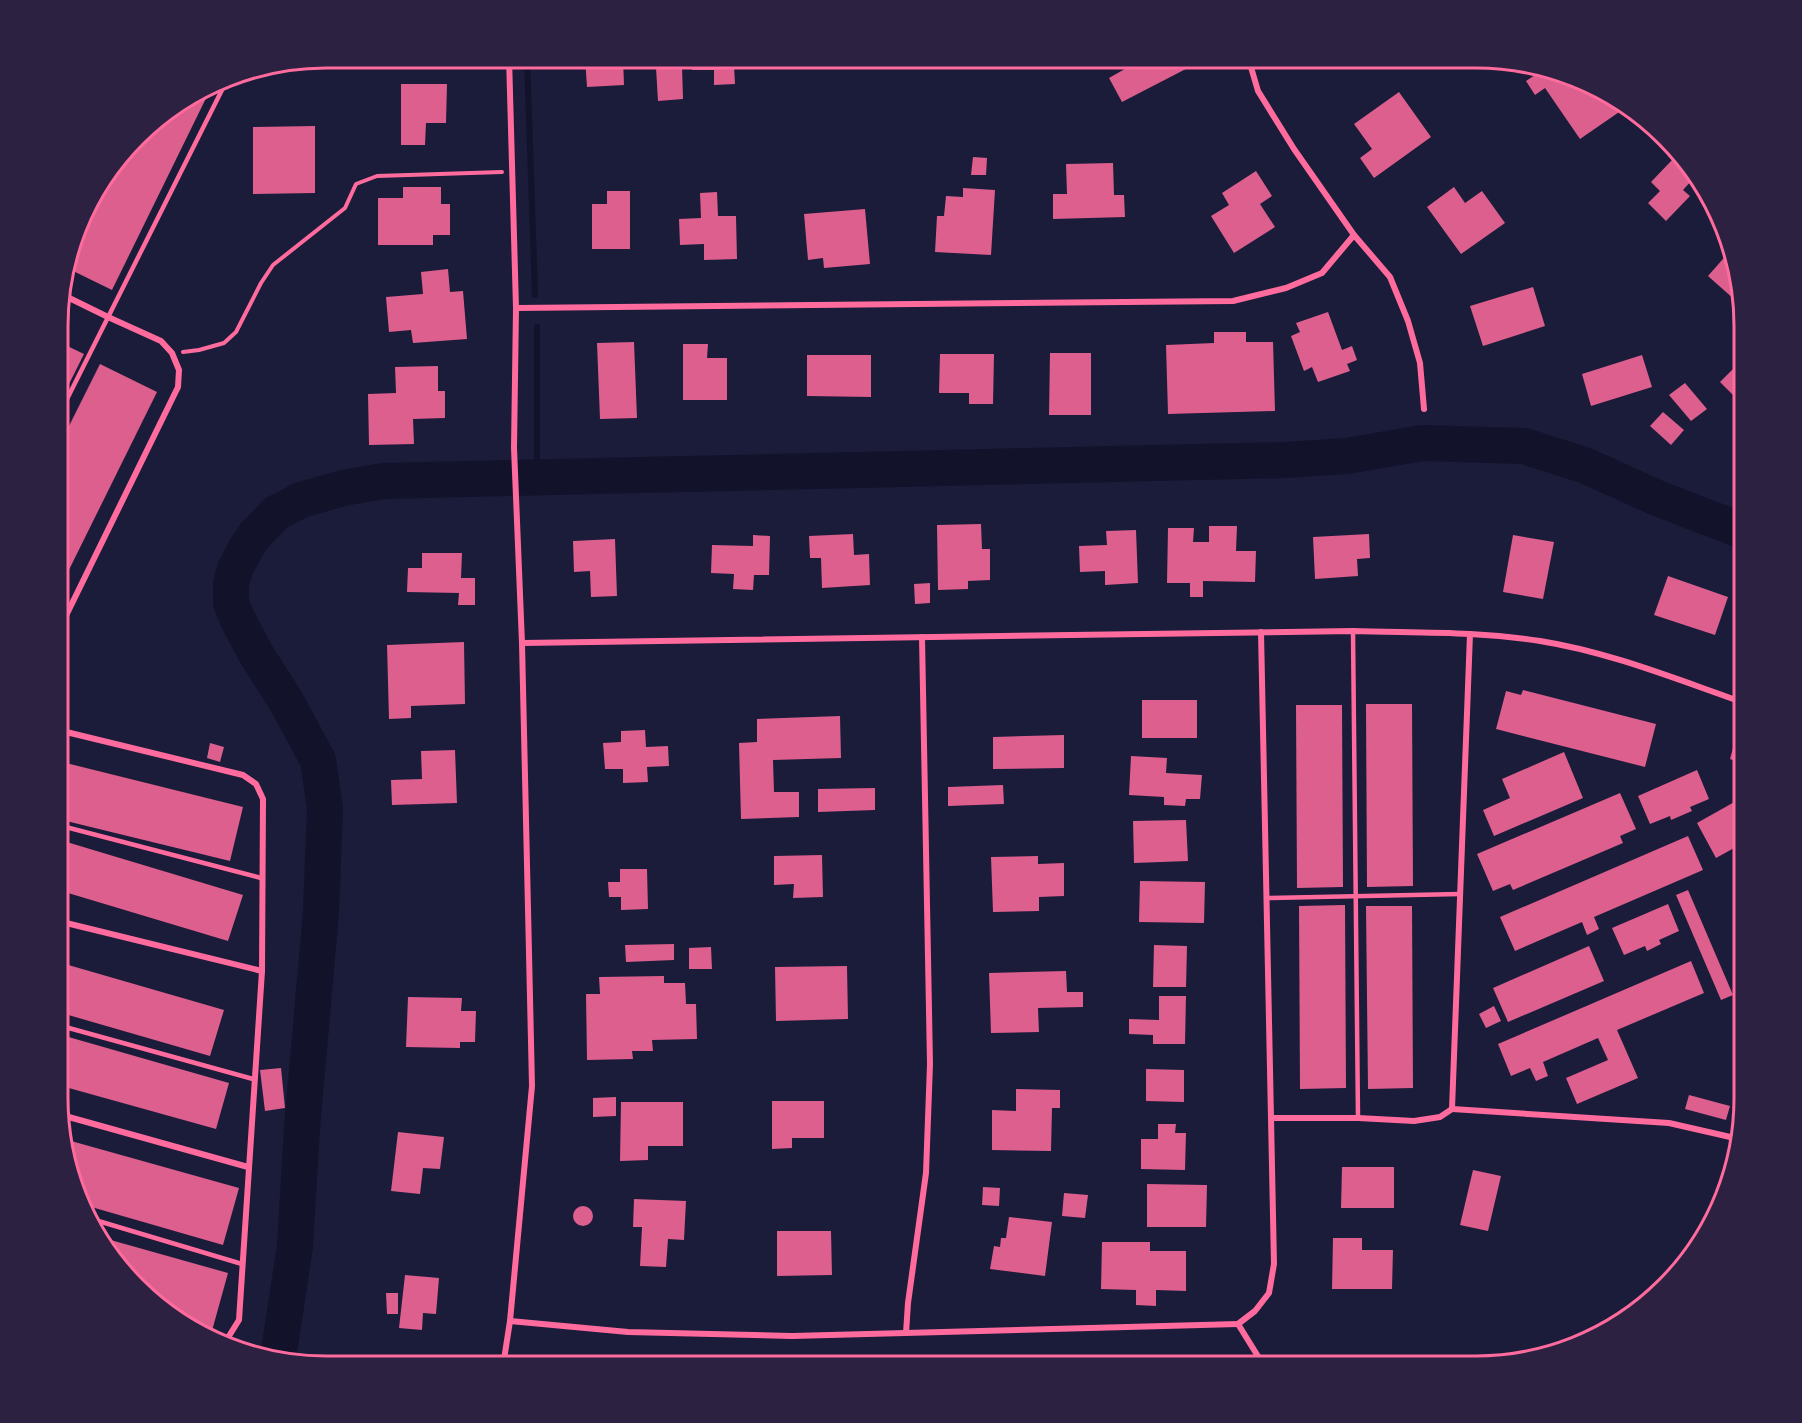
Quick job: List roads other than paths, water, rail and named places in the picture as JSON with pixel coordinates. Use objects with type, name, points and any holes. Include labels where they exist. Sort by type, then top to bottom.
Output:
[{"type":"street","points":[[505,1356],[510,1321],[532,1086],[522,643],[514,448],[516,308],[509,68]]},
{"type":"street","points":[[1251,68],[1258,91],[1266,107],[1354,235],[1390,277],[1408,321],[1420,363],[1424,409]]},
{"type":"street","points":[[516,308],[1233,302],[1286,288],[1322,273],[1354,235]]},
{"type":"street","points":[[68,612],[178,387],[179,370],[172,352],[161,341],[69,298]]},
{"type":"street","points":[[522,643],[1353,631],[1470,634],[1540,641],[1569,647],[1734,699]]},
{"type":"street","points":[[510,1321],[628,1332],[792,1336],[1238,1324],[1255,1311],[1269,1293],[1274,1264],[1261,632]]},
{"type":"street","points":[[1452,1109],[1470,634]]},
{"type":"street","points":[[906,1333],[926,1173],[930,1064],[922,637]]},
{"type":"street","points":[[68,732],[243,775],[256,784],[263,799],[262,971],[253,1079],[239,1320],[228,1336]]},
{"type":"street","points":[[68,923],[262,971]]},
{"type":"street","points":[[1272,1118],[1358,1118],[1414,1121],[1440,1118],[1452,1109],[1669,1123],[1731,1137]]},
{"type":"street","points":[[68,1117],[248,1167]]},
{"type":"street","points":[[1238,1324],[1258,1356]]},
{"type":"lane","points":[[68,397],[222,89]]},
{"type":"lane","points":[[1353,631],[1358,1118]]},
{"type":"lane","points":[[68,828],[261,878]]},
{"type":"lane","points":[[1267,898],[1460,894]]},
{"type":"lane","points":[[68,1028],[253,1079]]},
{"type":"lane","points":[[99,1221],[242,1264]]},
{"type":"waterway","points":[[527,68],[535,295]]},
{"type":"waterway","points":[[537,327],[537,478]]},
{"type":"waterway","points":[[279,1351],[295,1246],[302,1128],[321,912],[325,808],[318,760],[286,701],[256,654],[231,603],[231,584],[235,569],[254,536],[276,513],[301,500],[343,488],[383,481],[1286,460],[1347,456],[1422,443],[1524,446],[1584,465],[1657,498],[1734,528]]}]
